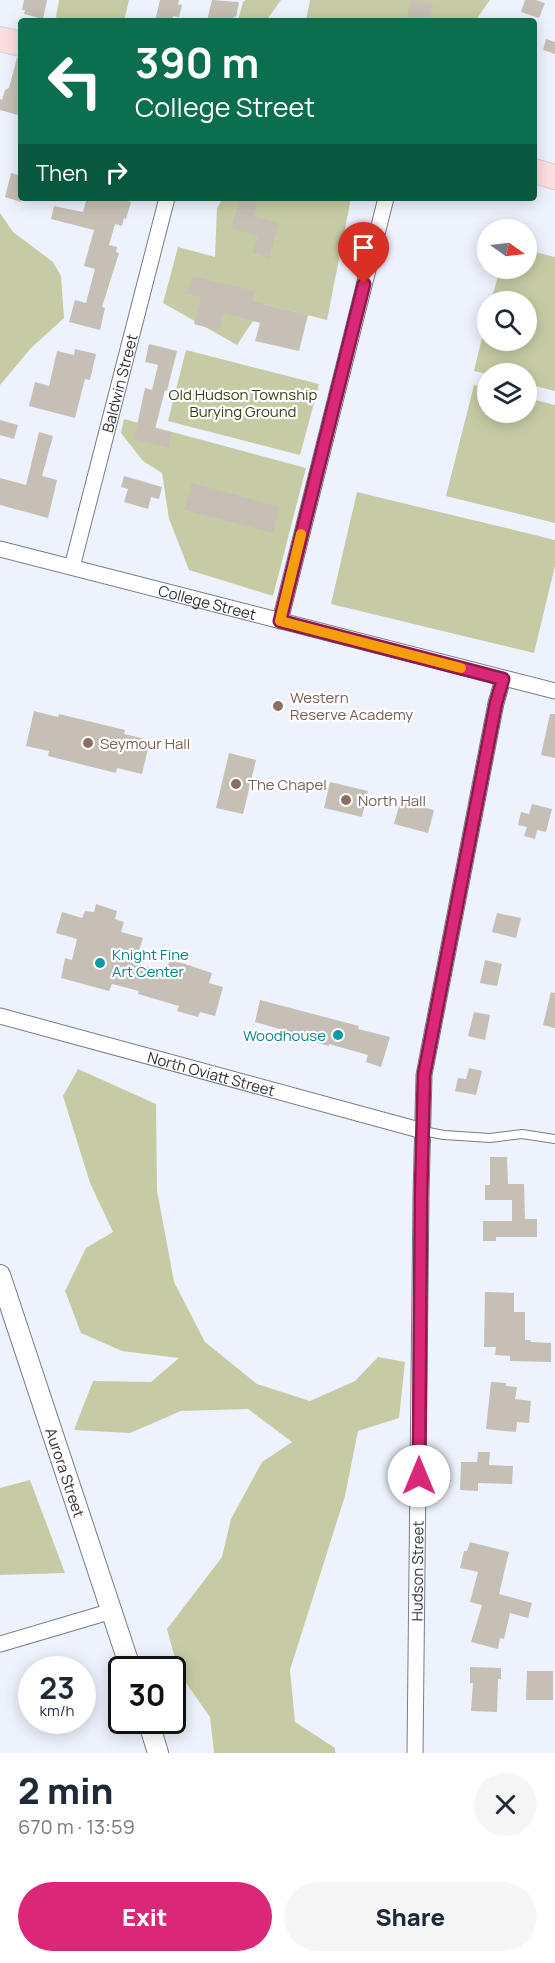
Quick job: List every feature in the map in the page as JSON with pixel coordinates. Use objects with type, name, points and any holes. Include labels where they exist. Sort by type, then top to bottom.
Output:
[{"type":"main road","points":[[0,39],[18,43]]},
{"type":"main road","points":[[537,172],[555,177]]},
{"type":"street","name":"Baldwin Street","points":[[72,567],[166,201]]},
{"type":"street","points":[[280,621],[385,201]]},
{"type":"street","name":"College Street","points":[[0,549],[555,692]]},
{"type":"street","name":"Hudson Street","points":[[415,1753],[424,1075],[496,703],[503,679]]},
{"type":"street","name":"North Oviatt Street","points":[[0,1016],[423,1131]]},
{"type":"street","name":"Aurora Street","points":[[0,1275],[126,1656]]},
{"type":"street","points":[[0,1644],[112,1611]]},
{"type":"street","points":[[152,1734],[158,1753]]},
{"type":"lane","points":[[423,1131],[490,1138],[522,1134],[555,1139]]},
{"type":"green space","points":[[59,0],[129,0],[125,18],[56,17]]},
{"type":"green space","points":[[246,0],[281,0],[268,18],[239,18],[243,2]]},
{"type":"green space","points":[[310,0],[490,0],[477,18],[307,18]]},
{"type":"green space","points":[[221,201],[350,201],[327,320],[264,304],[237,345],[163,303],[178,247],[215,257],[217,208]]},
{"type":"green space","points":[[0,213],[13,232],[53,262],[61,276],[64,318],[31,348],[0,385]]},
{"type":"green space","points":[[537,252],[555,257],[555,391],[537,386],[537,363],[477,363],[477,372],[474,371],[479,351],[537,351],[537,291],[494,291],[497,279],[537,279]]},
{"type":"green space","name":"Old Hudson Township Burying Ground","points":[[186,350],[319,384],[300,455],[168,421]]},
{"type":"green space","points":[[474,385],[477,386],[477,423],[537,423],[537,400],[555,405],[555,523],[446,496]]},
{"type":"green space","points":[[124,419],[306,468],[273,596],[189,570],[169,519],[162,473],[143,461],[121,433]]},
{"type":"green space","points":[[357,492],[555,540],[555,566],[534,653],[331,604]]},
{"type":"green space","points":[[78,1069],[156,1104],[157,1190],[174,1282],[205,1342],[257,1384],[310,1401],[355,1381],[378,1357],[405,1362],[399,1418],[358,1431],[345,1496],[290,1670],[295,1722],[335,1748],[335,1753],[214,1753],[210,1717],[186,1683],[186,1656],[174,1656],[167,1629],[222,1557],[231,1519],[262,1462],[292,1442],[248,1409],[181,1411],[130,1433],[74,1430],[93,1381],[151,1382],[179,1358],[122,1351],[81,1333],[65,1291],[86,1248],[113,1232],[90,1183],[63,1096]]},
{"type":"green space","points":[[30,1480],[65,1573],[0,1575],[0,1488]]},
{"type":"building","points":[[24,0],[47,0],[43,18],[24,14],[25,10],[22,10]]},
{"type":"building","points":[[160,0],[179,0],[178,4],[182,5],[179,17],[156,18]]},
{"type":"building","points":[[212,0],[239,2],[236,17],[208,18]]},
{"type":"building","points":[[411,0],[433,4],[431,18],[407,18]]},
{"type":"building","points":[[525,0],[545,3],[539,18],[521,12]]},
{"type":"building","points":[[546,39],[555,42],[555,54],[543,50]]},
{"type":"building","points":[[18,58],[18,115],[0,110],[0,99],[2,100],[5,90],[9,88]]},
{"type":"building","points":[[11,173],[18,175],[18,201],[21,202],[5,197]]},
{"type":"building","points":[[86,201],[131,202],[122,226],[115,224],[109,245],[117,247],[116,252],[119,253],[102,307],[105,308],[100,330],[69,322],[75,300],[86,303],[95,269],[84,266],[94,230],[51,219],[54,206],[83,212]]},
{"type":"building","points":[[239,201],[257,201],[253,216],[279,223],[269,258],[253,253],[258,236],[231,228]]},
{"type":"building","points":[[192,276],[255,291],[252,301],[308,315],[299,351],[255,341],[260,323],[223,313],[219,331],[194,324],[201,297],[187,294]]},
{"type":"building","points":[[149,344],[177,351],[155,429],[172,433],[169,448],[134,439],[145,388],[152,390],[158,365],[145,362]]},
{"type":"building","points":[[75,349],[96,354],[90,380],[85,379],[75,418],[29,406],[35,382],[49,386],[57,351],[74,355]]},
{"type":"building","points":[[0,420],[18,425],[14,439],[0,435]]},
{"type":"building","points":[[39,432],[53,436],[42,476],[57,480],[48,518],[0,505],[0,478],[26,485]]},
{"type":"building","points":[[124,476],[162,487],[159,499],[151,497],[148,509],[124,502],[128,489],[121,487]]},
{"type":"building","points":[[192,483],[280,507],[273,533],[184,510]]},
{"type":"building","name":"Seymour Hall","points":[[34,711],[58,717],[59,714],[125,730],[124,734],[150,740],[142,774],[117,768],[116,773],[48,756],[49,751],[26,746]]},
{"type":"building","points":[[550,714],[555,714],[555,758],[541,755]]},
{"type":"building","name":"The Chapel","points":[[229,753],[256,760],[243,814],[216,808]]},
{"type":"building","name":"North Hall","points":[[330,782],[368,791],[362,817],[324,808]]},
{"type":"building","points":[[400,802],[434,810],[428,833],[394,824]]},
{"type":"building","points":[[532,804],[552,809],[546,832],[537,830],[535,839],[524,836],[527,827],[518,825],[521,812],[529,814]]},
{"type":"building","name":"Knight Fine Art Center","points":[[96,904],[117,911],[115,919],[124,922],[121,932],[143,938],[135,963],[166,972],[170,959],[212,973],[209,983],[223,987],[215,1016],[200,1012],[198,1017],[177,1011],[179,1006],[112,984],[109,991],[61,978],[65,958],[72,960],[77,939],[56,933],[62,912],[82,918],[85,911],[94,912]]},
{"type":"building","points":[[497,913],[521,918],[516,938],[492,932]]},
{"type":"building","points":[[485,960],[502,964],[497,986],[480,983]]},
{"type":"building","points":[[551,992],[555,993],[555,1028],[543,1025]]},
{"type":"building","name":"Woodhouse","points":[[260,1000],[359,1026],[358,1029],[390,1037],[381,1067],[366,1062],[368,1055],[318,1043],[255,1022]]},
{"type":"building","points":[[474,1012],[490,1015],[485,1040],[468,1036]]},
{"type":"building","points":[[469,1068],[482,1071],[476,1095],[455,1091],[458,1078],[466,1079]]},
{"type":"building","points":[[490,1157],[507,1157],[508,1184],[524,1184],[525,1219],[537,1219],[537,1237],[496,1237],[496,1241],[483,1241],[483,1221],[512,1221],[512,1200],[485,1200],[485,1185],[490,1185]]},
{"type":"building","points":[[485,1292],[514,1293],[514,1312],[525,1312],[525,1340],[551,1343],[551,1362],[510,1361],[510,1356],[495,1355],[496,1347],[484,1347]]},
{"type":"building","points":[[491,1382],[506,1383],[506,1386],[517,1387],[515,1399],[531,1401],[529,1423],[517,1422],[516,1432],[486,1429]]},
{"type":"building","points":[[478,1452],[490,1452],[489,1465],[513,1466],[512,1484],[478,1483],[478,1491],[460,1490],[461,1462],[477,1462]]},
{"type":"building","points":[[470,1542],[509,1552],[499,1594],[532,1603],[528,1618],[510,1613],[504,1639],[500,1638],[498,1649],[471,1642],[482,1605],[470,1602],[478,1572],[460,1568],[464,1551],[467,1551]]},
{"type":"building","points":[[470,1667],[501,1668],[501,1679],[498,1679],[497,1712],[471,1711],[473,1683],[470,1683]]},
{"type":"building","points":[[527,1671],[553,1671],[553,1700],[526,1700]]},
{"type":"slow traffic","points":[[301,534],[280,621],[461,668]]},
{"type":"place","name":"Western Reserve Academy","points":[[278,706]]},
{"type":"place","name":"Seymour Hall","points":[[88,743]]},
{"type":"place","name":"The Chapel","points":[[236,784]]},
{"type":"place","name":"North Hall","points":[[346,800]]},
{"type":"place","name":"Knight Fine Art Center","points":[[100,963]]},
{"type":"place","name":"Woodhouse","points":[[338,1035]]},
{"type":"route","points":[[364,284],[280,621],[503,679],[496,703],[424,1075],[419,1476]]}]
